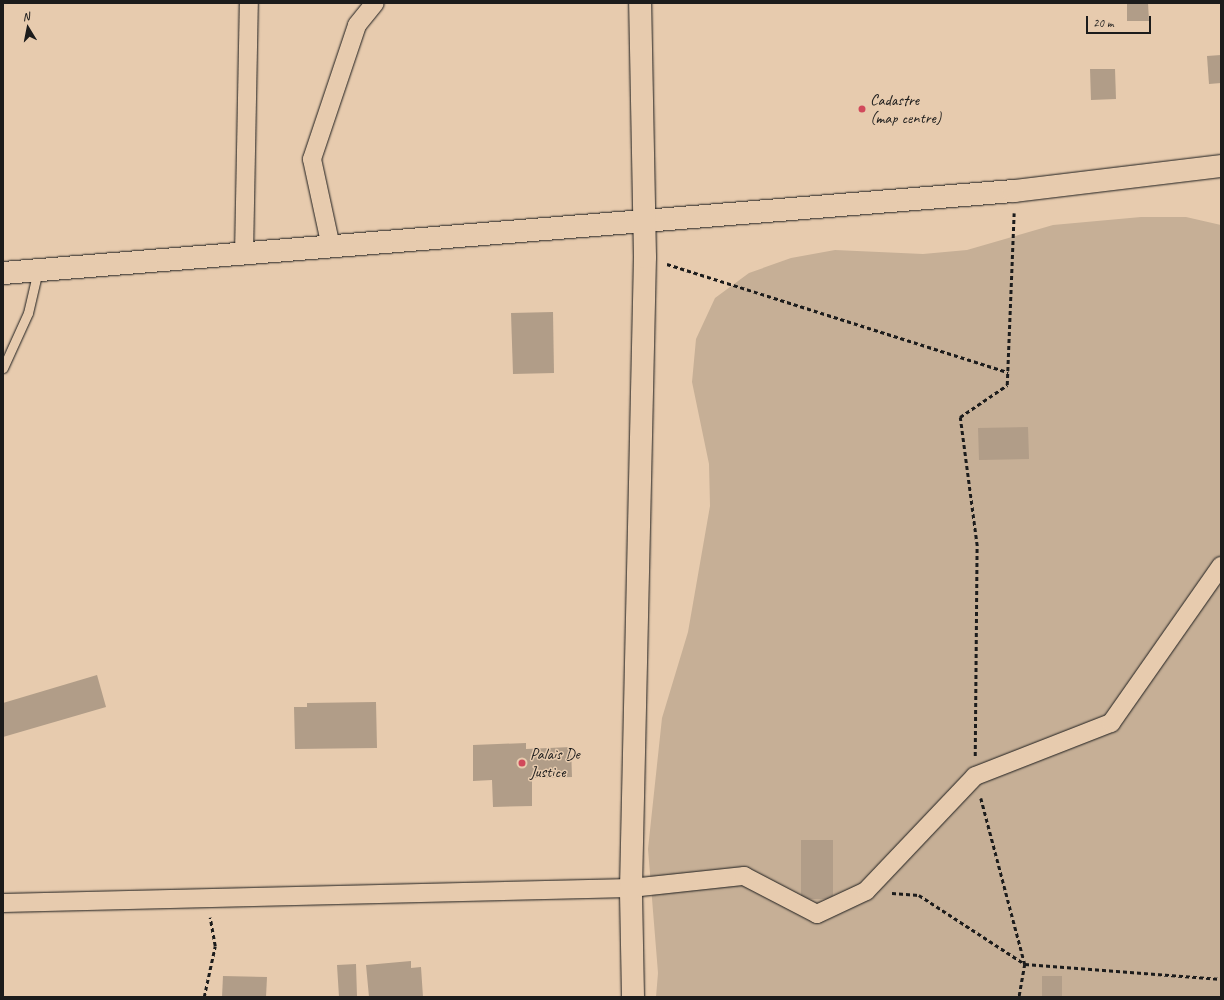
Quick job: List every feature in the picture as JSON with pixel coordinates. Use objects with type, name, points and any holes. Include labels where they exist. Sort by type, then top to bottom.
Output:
[{"type":"street","points":[[244,255],[249,3]]},
{"type":"street","points":[[331,247],[312,159],[357,25],[375,3]]},
{"type":"street","points":[[633,997],[631,888],[645,257],[643,223],[640,3]]},
{"type":"street","points":[[3,273],[643,223],[1014,191],[1221,166]]},
{"type":"street","points":[[3,903],[631,888],[744,876],[818,914],[866,891],[975,776],[1111,722],[1221,566]]},
{"type":"lane","points":[[3,368],[28,313],[38,270]]},
{"type":"path","points":[[1014,191],[1007,386],[960,417],[977,546],[975,776],[1026,964],[1019,997]]},
{"type":"path","points":[[645,257],[1008,372]]},
{"type":"path","points":[[866,891],[919,896],[1026,964],[1221,979]]},
{"type":"path","points":[[204,997],[215,946],[206,897]]},
{"type":"shaded area","points":[[1141,217],[1186,217],[1221,225],[1221,997],[656,997],[658,973],[648,849],[662,718],[688,632],[710,506],[709,464],[692,382],[696,339],[715,298],[749,273],[791,258],[835,250],[923,254],[967,250],[1053,225]]},
{"type":"building","points":[[1127,3],[1148,3],[1149,21],[1127,21]]},
{"type":"building","points":[[1221,55],[1221,83],[1209,84],[1207,56]]},
{"type":"building","points":[[1090,69],[1115,69],[1116,99],[1091,100]]},
{"type":"building","points":[[553,312],[554,373],[513,374],[511,313]]},
{"type":"building","points":[[1028,427],[1029,459],[979,460],[978,428]]},
{"type":"building","points":[[97,675],[106,707],[3,737],[3,703]]},
{"type":"building","points":[[376,702],[377,748],[295,749],[294,707],[307,707],[307,703]]},
{"type":"building","name":"Palais De Justice","points":[[526,743],[526,749],[571,747],[572,777],[532,778],[532,806],[493,807],[492,780],[473,781],[473,745]]},
{"type":"building","points":[[801,840],[833,840],[833,899],[801,899]]},
{"type":"building","points":[[411,961],[411,968],[421,967],[423,997],[369,997],[366,965]]},
{"type":"building","points":[[356,964],[357,997],[339,997],[337,965]]},
{"type":"building","points":[[223,976],[267,977],[266,997],[222,997]]},
{"type":"building","points":[[1042,976],[1062,976],[1062,997],[1042,997]]},
{"type":"place","name":"Cadastre (map centre)","points":[[862,109]]},
{"type":"place","name":"Palais De Justice","points":[[522,763]]}]
